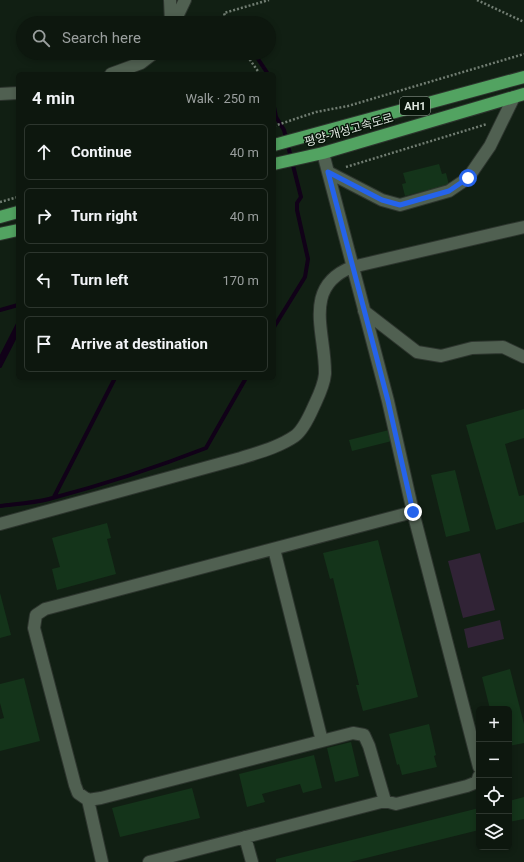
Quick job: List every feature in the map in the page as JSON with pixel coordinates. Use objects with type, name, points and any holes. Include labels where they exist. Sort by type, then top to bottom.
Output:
[{"type":"highway","name":"평양-개성고속도로","points":[[278,143],[524,77]]},
{"type":"highway","name":"평양-개성고속도로","points":[[276,164],[318,154],[519,95]]},
{"type":"highway","points":[[0,217],[16,213]]},
{"type":"highway","points":[[0,234],[16,230]]},
{"type":"street","points":[[170,0],[171,16]]},
{"type":"street","points":[[177,16],[185,0]]},
{"type":"street","points":[[116,72],[141,63],[145,60]]},
{"type":"street","points":[[0,94],[16,93]]},
{"type":"street","points":[[328,172],[382,200],[400,205],[449,191],[468,178],[490,146],[503,118],[519,95]]},
{"type":"street","points":[[318,154],[328,172],[388,401],[413,512],[476,755]]},
{"type":"street","points":[[0,524],[241,458],[272,448],[296,435],[309,417],[322,389],[325,374],[319,315],[323,292],[334,277],[342,271],[352,267],[524,226]]},
{"type":"street","points":[[364,311],[417,352],[441,356],[472,348],[502,347],[524,357]]},
{"type":"street","points":[[385,801],[369,746],[364,735],[353,733],[109,796],[88,800],[78,794],[75,785],[34,628],[36,615],[45,609],[413,512]]},
{"type":"street","points":[[274,549],[322,741]]},
{"type":"street","points":[[149,862],[385,801],[396,804],[467,786],[477,782],[478,778]]},
{"type":"street","points":[[88,800],[102,862]]},
{"type":"street","points":[[245,837],[252,862]]},
{"type":"path","points":[[225,16],[224,13],[269,0]]},
{"type":"path","points":[[477,0],[524,22]]},
{"type":"path","points":[[276,125],[316,112],[348,106],[524,54]]},
{"type":"path","points":[[250,60],[259,72]]},
{"type":"path","points":[[328,172],[503,118]]},
{"type":"path","points":[[0,202],[16,198]]},
{"type":"shaded area","points":[[480,553],[495,610],[463,618],[448,561]]},
{"type":"shaded area","points":[[500,620],[504,639],[468,648],[464,629]]},
{"type":"building","points":[[439,164],[442,174],[446,173],[449,185],[405,196],[402,184],[406,183],[403,173]]},
{"type":"building","points":[[524,409],[524,438],[505,444],[519,496],[524,495],[524,522],[496,530],[466,425]]},
{"type":"building","points":[[389,430],[392,441],[352,451],[349,440]]},
{"type":"building","points":[[455,470],[470,531],[446,537],[431,475]]},
{"type":"building","points":[[107,523],[111,538],[107,539],[116,574],[57,590],[52,569],[60,567],[52,538]]},
{"type":"building","points":[[378,540],[418,697],[363,711],[356,685],[359,685],[333,578],[330,579],[323,553]]},
{"type":"building","points":[[0,593],[11,635],[0,638]]},
{"type":"building","points":[[510,669],[524,724],[524,743],[512,745],[512,706],[489,706],[482,677]]},
{"type":"building","points":[[24,678],[40,741],[0,751],[0,719],[4,718],[0,703],[0,684]]},
{"type":"building","points":[[429,724],[436,755],[434,756],[437,767],[402,775],[399,764],[397,765],[389,734]]},
{"type":"building","points":[[351,742],[359,776],[335,782],[327,748]]},
{"type":"building","points":[[314,755],[322,788],[303,793],[300,784],[262,794],[265,802],[247,807],[239,774]]},
{"type":"building","points":[[192,788],[200,818],[120,837],[112,808]]},
{"type":"building","points":[[524,797],[524,819],[512,821],[512,800]]},
{"type":"building","points":[[476,809],[476,831],[350,862],[276,862],[276,859]]},
{"type":"waterway","points":[[259,60],[267,72]]},
{"type":"waterway","points":[[276,117],[284,130],[301,197],[297,203],[297,210],[308,259],[305,277],[276,324]]},
{"type":"waterway","points":[[0,310],[16,306]]},
{"type":"waterway","points":[[0,359],[16,328]]},
{"type":"waterway","points":[[0,366],[16,335]]},
{"type":"waterway","points":[[54,497],[114,380]]},
{"type":"waterway","points":[[0,506],[37,502],[69,494],[148,469],[206,448],[245,380]]},
{"type":"route","points":[[413,512],[388,401],[328,172],[382,200],[400,205],[449,191],[468,178]]}]
